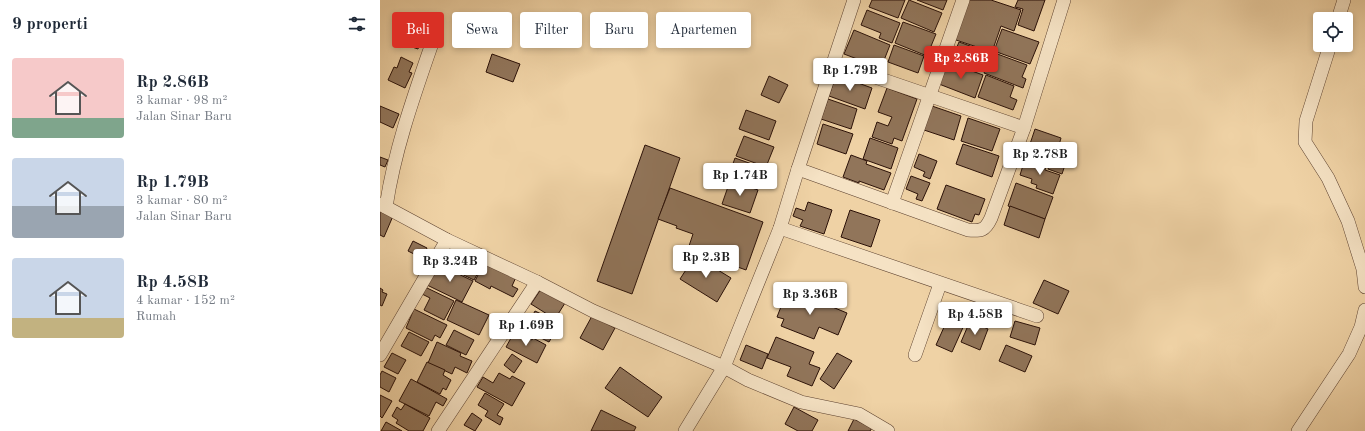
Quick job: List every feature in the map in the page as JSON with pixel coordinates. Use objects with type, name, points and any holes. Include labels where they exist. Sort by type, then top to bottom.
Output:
[{"type":"street","points":[[685,431],[724,367],[780,228],[798,168],[854,0]]},
{"type":"street","points":[[892,203],[963,0]]},
{"type":"street","points":[[798,168],[968,230],[980,231],[988,226],[1024,128],[1064,0]]},
{"type":"street","points":[[1340,12],[1344,0]]},
{"type":"street","points":[[431,48],[395,158],[383,205],[446,240],[537,282],[593,310],[724,367],[748,380],[801,402],[860,414],[888,431]]},
{"type":"street","points":[[1328,52],[1306,121],[1305,142],[1328,178],[1348,221],[1363,269],[1365,287]]},
{"type":"street","points":[[834,63],[1024,128]]},
{"type":"street","points":[[780,228],[940,284],[1038,316]]},
{"type":"street","points":[[380,355],[446,240]]},
{"type":"street","points":[[438,431],[537,282]]},
{"type":"street","points":[[915,355],[940,284]]},
{"type":"street","points":[[1298,431],[1349,354],[1365,310]]},
{"type":"building","points":[[872,0],[905,0],[898,18],[869,7]]},
{"type":"building","points":[[909,0],[942,13],[934,32],[901,18]]},
{"type":"building","points":[[917,0],[947,0],[943,10]]},
{"type":"building","points":[[966,0],[991,0],[1021,10],[1014,31],[1001,26],[992,52],[953,39]]},
{"type":"building","points":[[1018,0],[1045,0],[1034,31],[1018,25],[1023,9],[1015,7]]},
{"type":"building","points":[[867,10],[900,23],[892,43],[879,38],[881,33],[861,25]]},
{"type":"building","points":[[903,22],[936,34],[927,56],[895,43]]},
{"type":"building","points":[[1002,29],[1039,42],[1030,64],[994,51]]},
{"type":"building","points":[[854,30],[890,45],[881,68],[844,54]]},
{"type":"building","points":[[959,42],[984,51],[977,70],[962,63],[964,58],[954,54]]},
{"type":"building","points":[[894,45],[924,56],[918,73],[888,62]]},
{"type":"building","points":[[992,52],[1027,65],[1022,77],[1026,79],[1023,88],[984,73]]},
{"type":"building","points":[[492,54],[520,64],[513,82],[486,72]]},
{"type":"building","points":[[401,57],[413,63],[409,72],[412,73],[405,88],[388,80],[394,67],[397,68]]},
{"type":"building","points":[[947,62],[983,75],[975,98],[939,84]]},
{"type":"building","points":[[836,75],[872,88],[865,109],[829,96]]},
{"type":"building","points":[[986,75],[1014,86],[1010,97],[1017,100],[1013,110],[978,97]]},
{"type":"building","points":[[769,76],[788,85],[779,103],[761,95]]},
{"type":"building","points":[[887,88],[917,99],[902,141],[894,138],[892,144],[872,137],[877,122],[888,126],[892,117],[878,112]]},
{"type":"building","points":[[828,99],[857,109],[851,129],[821,119]]},
{"type":"building","points":[[380,106],[399,114],[393,128],[380,122]]},
{"type":"building","points":[[932,106],[961,116],[954,140],[924,130]]},
{"type":"building","points":[[746,110],[776,121],[769,140],[739,129]]},
{"type":"building","points":[[968,118],[1000,129],[992,151],[961,141]]},
{"type":"building","points":[[823,124],[853,134],[846,154],[817,144]]},
{"type":"building","points":[[1035,129],[1061,138],[1058,149],[1069,153],[1062,174],[1048,169],[1050,165],[1026,156]]},
{"type":"building","points":[[744,136],[774,147],[766,167],[736,156]]},
{"type":"building","points":[[870,138],[898,148],[891,169],[863,159]]},
{"type":"building","points":[[963,144],[999,156],[992,177],[956,164]]},
{"type":"building","points":[[645,145],[680,158],[632,294],[597,281]]},
{"type":"building","points":[[919,154],[937,161],[930,179],[923,176],[925,172],[914,167]]},
{"type":"building","points":[[851,155],[867,161],[866,164],[891,173],[884,190],[843,177]]},
{"type":"building","points":[[380,157],[388,160],[385,167],[380,165]]},
{"type":"building","points":[[735,158],[752,164],[747,178],[730,172]]},
{"type":"building","points":[[1025,159],[1046,166],[1045,170],[1060,175],[1053,194],[1036,188],[1037,185],[1031,183],[1032,179],[1020,175]]},
{"type":"building","points":[[911,176],[930,183],[922,201],[916,199],[918,194],[906,189]]},
{"type":"building","points":[[730,181],[758,190],[750,213],[722,204]]},
{"type":"building","points":[[1016,183],[1053,197],[1045,219],[1008,206]]},
{"type":"building","points":[[946,185],[985,199],[979,215],[975,214],[972,222],[937,209]]},
{"type":"building","points":[[670,188],[763,222],[746,270],[688,249],[693,234],[658,219]]},
{"type":"building","points":[[808,202],[832,210],[824,234],[800,226],[803,220],[793,216],[796,208],[805,211]]},
{"type":"building","points":[[1010,206],[1045,219],[1039,238],[1004,225]]},
{"type":"building","points":[[380,210],[393,216],[384,237],[380,235]]},
{"type":"building","points":[[850,210],[880,220],[871,247],[841,237]]},
{"type":"building","points":[[413,241],[427,248],[422,258],[408,251]]},
{"type":"building","points":[[451,249],[485,260],[474,280],[443,265]]},
{"type":"building","points":[[695,256],[731,278],[717,302],[680,279]]},
{"type":"building","points":[[486,259],[517,275],[512,286],[518,289],[513,297],[491,286],[490,289],[475,281]]},
{"type":"building","points":[[438,264],[473,281],[462,302],[427,285]]},
{"type":"building","points":[[1044,280],[1069,291],[1058,314],[1033,303]]},
{"type":"building","points":[[425,287],[454,301],[444,320],[424,310],[430,298],[422,294]]},
{"type":"building","points":[[380,288],[383,290],[382,292],[387,294],[382,306],[380,305]]},
{"type":"building","points":[[541,289],[565,303],[555,319],[531,304]]},
{"type":"building","points":[[796,292],[847,313],[838,335],[819,327],[814,339],[781,326],[784,319],[777,317],[784,299],[791,302]]},
{"type":"building","points":[[456,300],[489,315],[479,335],[447,320]]},
{"type":"building","points":[[414,309],[447,325],[440,338],[435,335],[432,341],[406,328]]},
{"type":"building","points":[[535,311],[560,323],[549,342],[525,330]]},
{"type":"building","points":[[592,316],[615,328],[603,350],[580,338]]},
{"type":"building","points":[[949,316],[965,323],[952,352],[936,345]]},
{"type":"building","points":[[970,321],[988,329],[980,350],[961,342]]},
{"type":"building","points":[[1015,321],[1040,328],[1035,345],[1010,337]]},
{"type":"building","points":[[454,330],[474,340],[466,355],[446,345]]},
{"type":"building","points":[[515,331],[532,340],[533,338],[546,345],[537,363],[506,347]]},
{"type":"building","points":[[409,332],[429,342],[421,356],[401,346]]},
{"type":"building","points":[[776,337],[814,352],[809,364],[820,368],[812,386],[787,376],[791,367],[767,358]]},
{"type":"building","points":[[437,342],[461,353],[460,356],[472,361],[467,373],[455,367],[452,374],[428,363]]},
{"type":"building","points":[[746,345],[768,354],[762,369],[740,360]]},
{"type":"building","points":[[1006,345],[1032,356],[1025,372],[999,361]]},
{"type":"building","points":[[392,353],[406,360],[398,374],[384,367]]},
{"type":"building","points":[[837,353],[852,361],[834,389],[820,379]]},
{"type":"building","points":[[512,354],[522,361],[514,373],[504,365]]},
{"type":"building","points":[[427,362],[445,370],[443,375],[451,380],[446,390],[443,388],[440,394],[417,382]]},
{"type":"building","points":[[620,367],[662,397],[648,417],[605,388]]},
{"type":"building","points":[[382,371],[396,378],[389,392],[380,387],[380,375]]},
{"type":"building","points":[[499,373],[510,379],[512,376],[525,383],[512,406],[477,387],[483,377],[493,383]]},
{"type":"building","points":[[411,379],[447,399],[443,406],[436,402],[429,416],[399,401]]},
{"type":"building","points":[[485,393],[504,404],[497,415],[503,418],[500,425],[485,416],[488,411],[478,405]]},
{"type":"building","points":[[380,395],[392,401],[382,418],[380,416]]},
{"type":"building","points":[[405,404],[430,418],[423,431],[409,431],[396,423],[398,420],[392,416],[397,407],[401,410]]},
{"type":"building","points":[[794,407],[818,420],[812,431],[798,431],[785,424]]},
{"type":"building","points":[[601,410],[636,427],[634,431],[591,431]]},
{"type":"building","points":[[472,413],[482,420],[475,431],[464,425]]},
{"type":"building","points":[[854,419],[872,428],[870,431],[848,431]]},
{"type":"building","points":[[386,422],[402,431],[381,431]]}]
